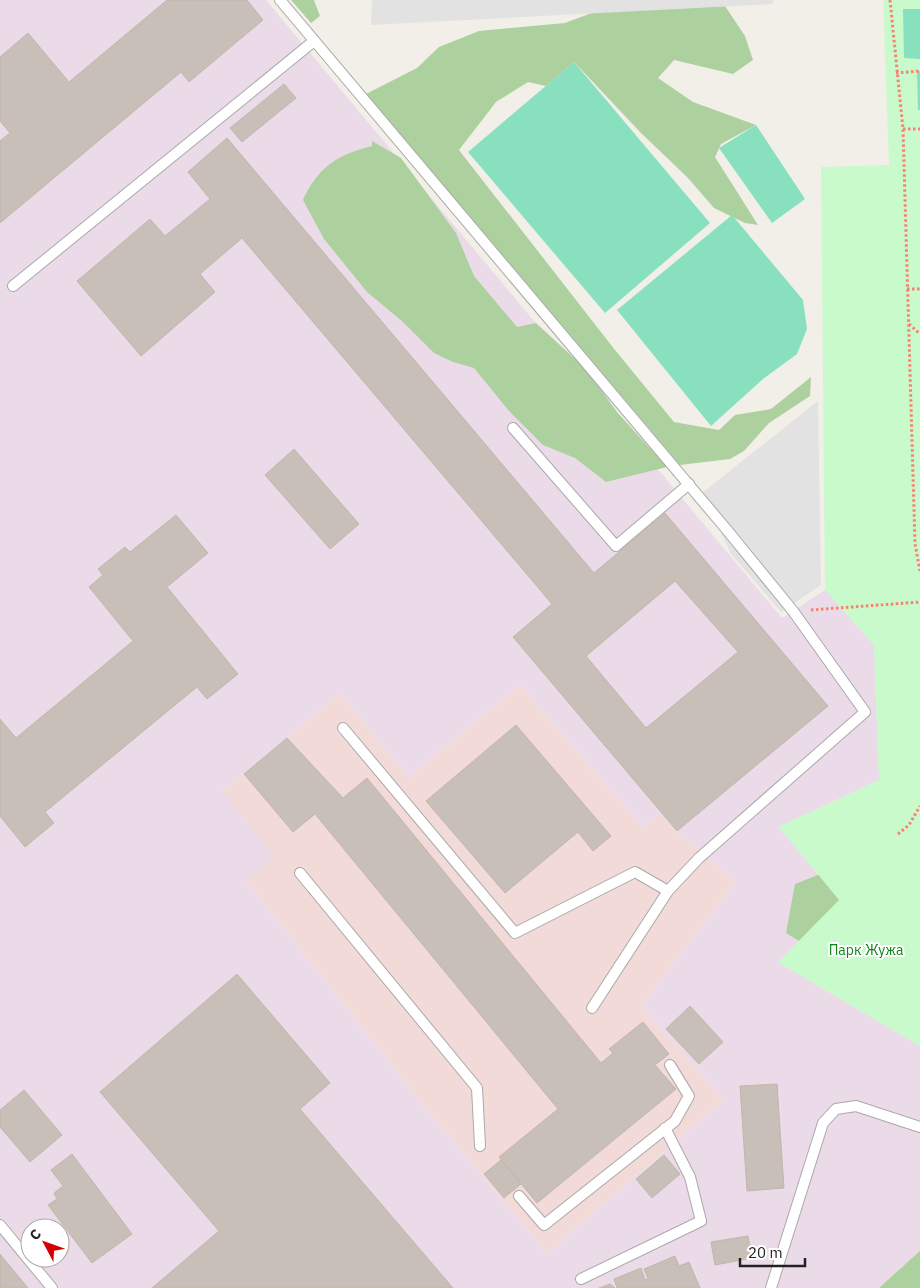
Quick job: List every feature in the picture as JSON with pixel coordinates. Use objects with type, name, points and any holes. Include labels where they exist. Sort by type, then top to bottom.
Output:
[{"type":"lane","points":[[280,0],[689,484],[793,611],[865,712],[698,858],[668,891],[592,1008]]},
{"type":"lane","points":[[13,286],[314,41]]},
{"type":"lane","points":[[513,428],[616,546],[689,484]]},
{"type":"lane","points":[[344,728],[516,933],[635,872],[668,891]]},
{"type":"lane","points":[[300,873],[477,1088],[480,1146]]},
{"type":"lane","points":[[519,1196],[544,1225],[675,1121],[689,1096],[670,1065]]},
{"type":"lane","points":[[771,1288],[823,1123],[836,1109],[856,1106],[920,1127]]},
{"type":"lane","points":[[581,1279],[700,1221],[690,1177],[666,1128]]},
{"type":"lane","points":[[0,1225],[52,1288]]},
{"type":"path","points":[[889,1],[902,129],[915,544],[920,571]]},
{"type":"path","points":[[896,73],[920,71]]},
{"type":"path","points":[[902,129],[920,128]]},
{"type":"path","points":[[907,289],[920,289]]},
{"type":"path","points":[[908,323],[920,334]]},
{"type":"path","points":[[793,611],[920,602]]},
{"type":"path","points":[[898,834],[909,825],[920,806]]},
{"type":"shaded area","points":[[0,0],[266,0],[782,618],[825,590],[874,645],[879,780],[779,827],[839,900],[778,962],[920,1046],[920,1288],[0,1288]],"holes":[[[520,685],[643,828],[661,812],[677,831],[736,881],[641,1006],[724,1100],[547,1253],[437,1122],[246,881],[275,857],[222,792],[340,694],[409,777]]]},
{"type":"shaded area","points":[[372,0],[773,0],[773,4],[371,25]]},
{"type":"shaded area","points":[[818,401],[821,585],[781,612],[731,554],[702,493]]},
{"type":"shaded area","points":[[520,685],[643,828],[661,812],[677,831],[736,881],[641,1006],[724,1100],[547,1253],[437,1122],[246,881],[222,792],[340,694],[409,777]]},
{"type":"green space","points":[[291,0],[314,0],[320,16],[311,23]]},
{"type":"green space","name":"Парк Жужа","points":[[883,0],[920,0],[920,1046],[778,962],[839,900],[779,827],[879,780],[874,645],[825,590],[821,167],[889,165]]},
{"type":"green space","points":[[613,5],[663,9],[725,6],[745,36],[753,60],[733,74],[674,60],[658,78],[693,102],[756,125],[721,144],[715,157],[758,225],[745,223],[714,208],[687,177],[641,133],[574,62],[546,86],[528,82],[496,102],[459,150],[615,350],[674,422],[719,430],[735,415],[771,409],[811,377],[810,396],[769,423],[744,451],[730,459],[680,465],[366,94],[417,68],[439,47],[479,31],[565,23]]},
{"type":"green space","points":[[903,9],[920,9],[920,59],[904,58]]},
{"type":"green space","points":[[574,62],[710,223],[605,313],[468,152]]},
{"type":"green space","points":[[917,71],[920,71],[920,110],[918,110]]},
{"type":"green space","points":[[756,125],[805,199],[772,223],[719,148]]},
{"type":"green space","points":[[372,141],[401,158],[456,233],[474,276],[517,327],[536,323],[586,369],[617,412],[667,467],[606,482],[575,458],[543,445],[509,411],[474,368],[453,362],[434,353],[403,322],[367,292],[324,239],[303,200],[315,179],[330,164],[339,158],[372,146]]},
{"type":"green space","points":[[732,215],[803,300],[807,329],[797,354],[763,379],[711,426],[617,310]]},
{"type":"green space","points":[[833,869],[867,883],[835,963],[786,933],[795,884]]},
{"type":"green space","points":[[920,1251],[920,1288],[879,1288]]},
{"type":"building","points":[[167,0],[247,0],[263,20],[189,82],[181,72],[0,223],[0,141],[10,133],[0,121],[0,57],[28,33],[69,82]]},
{"type":"building","points":[[284,84],[296,98],[242,142],[230,128]]},
{"type":"building","points":[[227,138],[594,573],[665,513],[828,706],[677,831],[513,637],[552,604],[242,238],[200,274],[215,292],[141,356],[77,281],[150,219],[165,236],[210,199],[188,172]],"holes":[[[675,581],[738,652],[646,728],[586,656]]]},
{"type":"building","points":[[294,449],[359,524],[330,549],[265,475]]},
{"type":"building","points":[[176,515],[208,553],[167,587],[238,674],[207,699],[197,687],[45,812],[54,823],[25,847],[0,816],[0,719],[16,738],[133,641],[89,587],[103,575],[98,569],[125,547],[130,552]]},
{"type":"building","points":[[516,725],[611,836],[593,851],[578,832],[505,893],[426,801]]},
{"type":"building","points":[[287,738],[343,798],[367,778],[601,1063],[613,1053],[609,1049],[643,1022],[669,1054],[655,1065],[676,1089],[537,1203],[499,1157],[558,1109],[315,814],[293,832],[244,774]]},
{"type":"building","points":[[237,974],[330,1083],[300,1109],[453,1288],[152,1288],[219,1231],[100,1092]]},
{"type":"building","points":[[690,1006],[723,1042],[699,1064],[666,1029]]},
{"type":"building","points":[[777,1084],[784,1188],[747,1191],[740,1086]]},
{"type":"building","points":[[24,1090],[62,1135],[30,1162],[0,1127],[0,1110]]},
{"type":"building","points":[[72,1154],[132,1234],[92,1263],[70,1234],[70,1218],[58,1218],[48,1205],[57,1199],[54,1193],[63,1186],[51,1170]]},
{"type":"building","points":[[664,1155],[680,1174],[652,1198],[636,1179]]},
{"type":"building","points":[[501,1160],[521,1184],[504,1198],[484,1174]]},
{"type":"building","points":[[748,1236],[752,1258],[715,1265],[711,1242]]},
{"type":"building","points":[[0,1254],[28,1288],[0,1288]]},
{"type":"building","points":[[675,1256],[679,1266],[689,1262],[700,1288],[617,1288],[614,1279],[641,1268],[645,1280],[648,1279],[644,1269]]},
{"type":"building","points":[[610,1284],[615,1288],[599,1288]]}]
